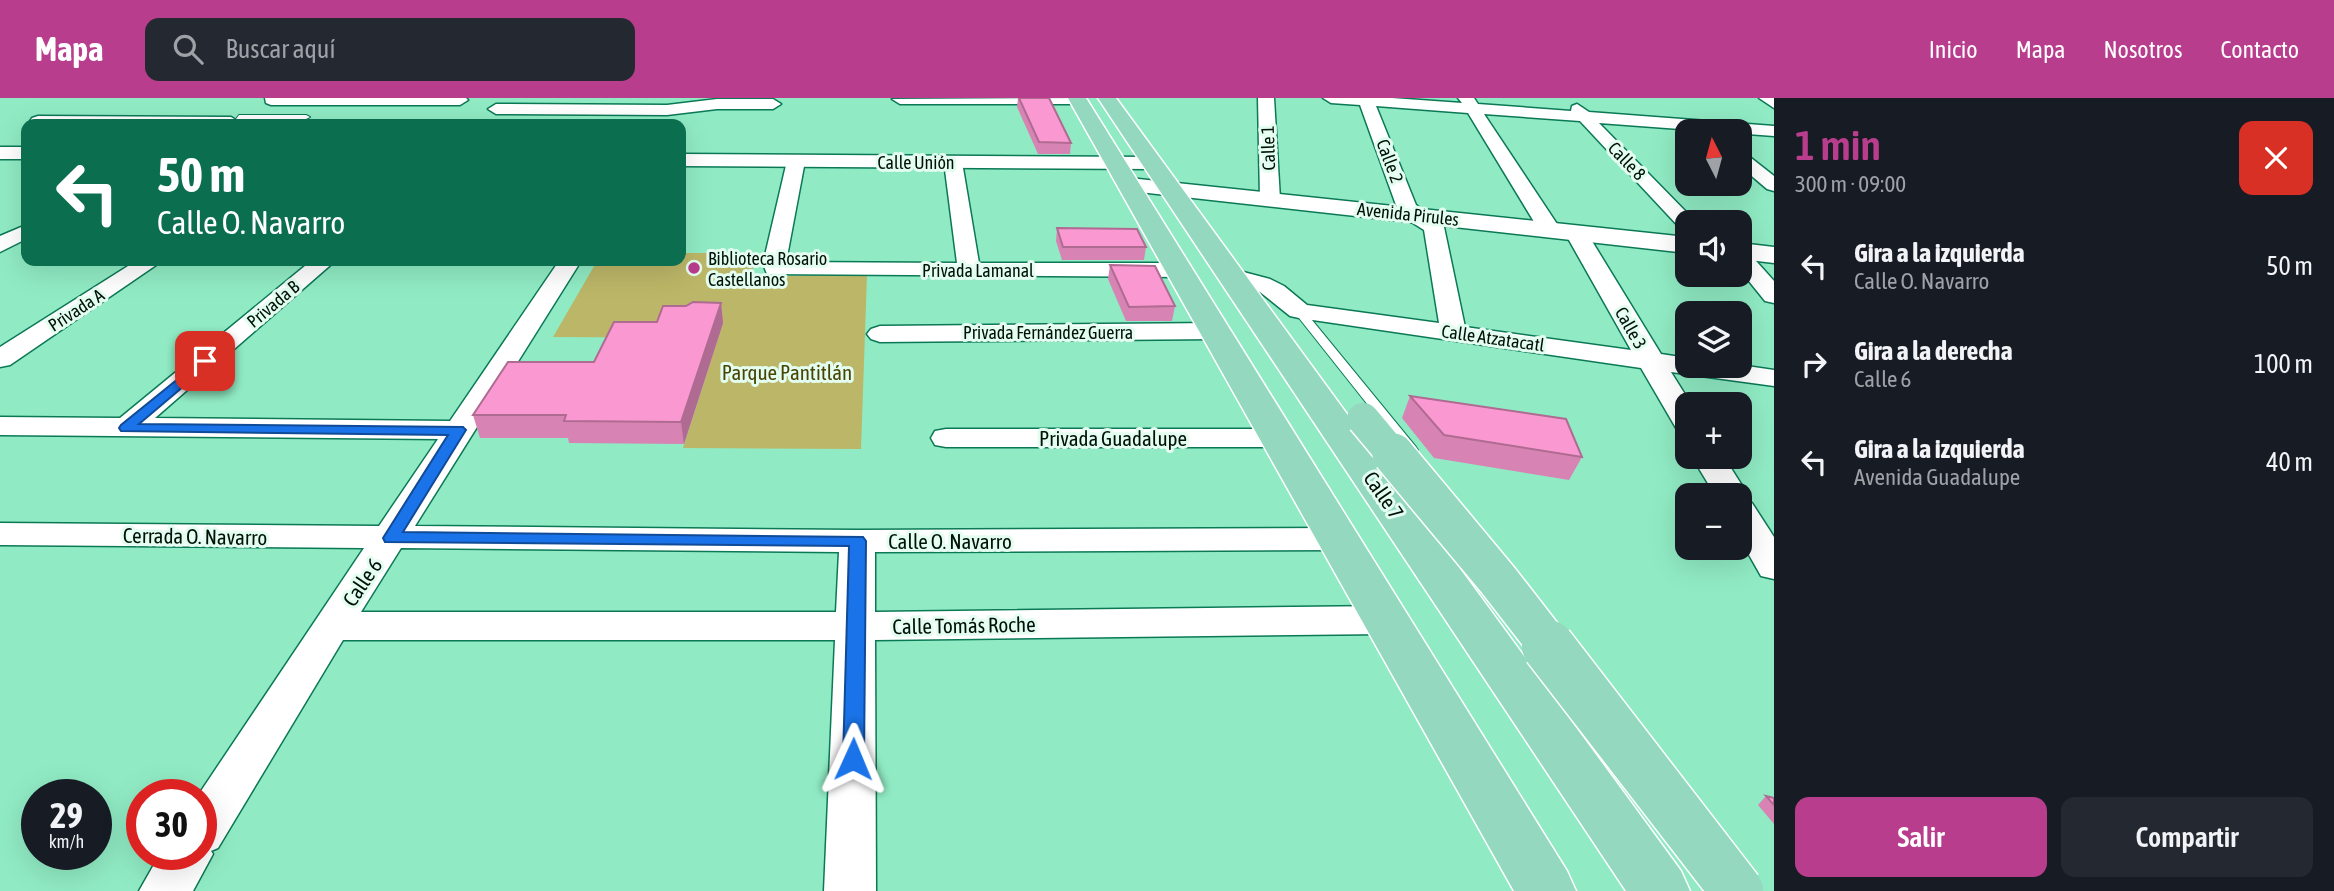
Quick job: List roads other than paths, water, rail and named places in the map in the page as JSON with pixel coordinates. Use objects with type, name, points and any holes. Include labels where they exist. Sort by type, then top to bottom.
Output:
[{"type":"main road","name":"Calle 7","points":[[1078,98],[1133,171],[1169,187],[1232,276],[1286,322],[1637,824],[1660,891]]},
{"type":"main road","name":"Calle 7","points":[[1107,98],[1133,171],[1181,270],[1546,891]]},
{"type":"main road","points":[[1286,322],[1333,384],[1498,580],[1748,886]]},
{"type":"street","points":[[900,99],[1078,98]]},
{"type":"street","name":"Calle 1","points":[[1266,98],[1270,199]]},
{"type":"street","points":[[1331,98],[1470,103],[1675,125]]},
{"type":"street","name":"Calle 8","points":[[1566,98],[1675,211]]},
{"type":"street","points":[[1767,98],[1774,103]]},
{"type":"street","points":[[111,111],[236,119],[271,100]]},
{"type":"street","points":[[228,102],[460,100]]},
{"type":"street","name":"Calle 2","points":[[1366,101],[1412,215],[1434,227],[1453,332]]},
{"type":"street","points":[[1470,103],[1550,230]]},
{"type":"street","points":[[660,119],[671,104]]},
{"type":"street","points":[[496,109],[773,104]]},
{"type":"street","points":[[1673,105],[1691,119]]},
{"type":"street","points":[[410,118],[425,107]]},
{"type":"street","points":[[1752,130],[1774,131]]},
{"type":"street","points":[[0,153],[21,153]]},
{"type":"street","name":"Calle Unión","points":[[686,160],[953,162],[1133,171]]},
{"type":"street","name":"Privada Lamanal","points":[[796,162],[775,269],[1181,270]]},
{"type":"street","points":[[953,162],[969,270]]},
{"type":"street","points":[[1752,168],[1774,185]]},
{"type":"street","name":"Avenida Pirules","points":[[1169,187],[1675,244]]},
{"type":"street","name":"Calle 3","points":[[1576,233],[1675,402]]},
{"type":"street","points":[[0,245],[21,234]]},
{"type":"street","points":[[1752,252],[1774,255]]},
{"type":"street","name":"Privada A","points":[[0,359],[143,266]]},
{"type":"street","name":"Privada B","points":[[126,428],[318,266]]},
{"type":"street","name":"Calle 6","points":[[217,808],[458,430],[567,266]]},
{"type":"street","points":[[1752,271],[1774,296]]},
{"type":"street","points":[[1232,276],[1278,289],[1286,322]]},
{"type":"street","name":"Calle Atzatacatl","points":[[1286,322],[1453,332],[1675,364]]},
{"type":"street","name":"Privada Fernández Guerra","points":[[880,334],[1217,331]]},
{"type":"street","name":"Calle Atzatacatl","points":[[1752,375],[1774,378]]},
{"type":"street","points":[[0,426],[458,430]]},
{"type":"street","name":"Privada Guadalupe","points":[[946,438],[1279,438]]},
{"type":"street","points":[[1752,530],[1774,567]]},
{"type":"street","name":"Cerrada O. Navarro","points":[[0,534],[391,538]]},
{"type":"street","name":"Calle O. Navarro","points":[[391,538],[1340,540]]},
{"type":"street","points":[[850,891],[858,541]]},
{"type":"street","name":"Calle Tomás Roche","points":[[332,626],[857,626],[1385,621]]},
{"type":"street","points":[[165,891],[178,870]]},
{"type":"lane","points":[[236,119],[306,117]]},
{"type":"lane","points":[[1286,322],[1627,720]]},
{"type":"lane","points":[[1637,824],[1734,853],[1748,886]]},
{"type":"place","name":"Biblioteca Rosario Castellanos","points":[[694,268]]},
{"type":"park label","name":"Parque Pantitlán","points":[[787,372]]}]
